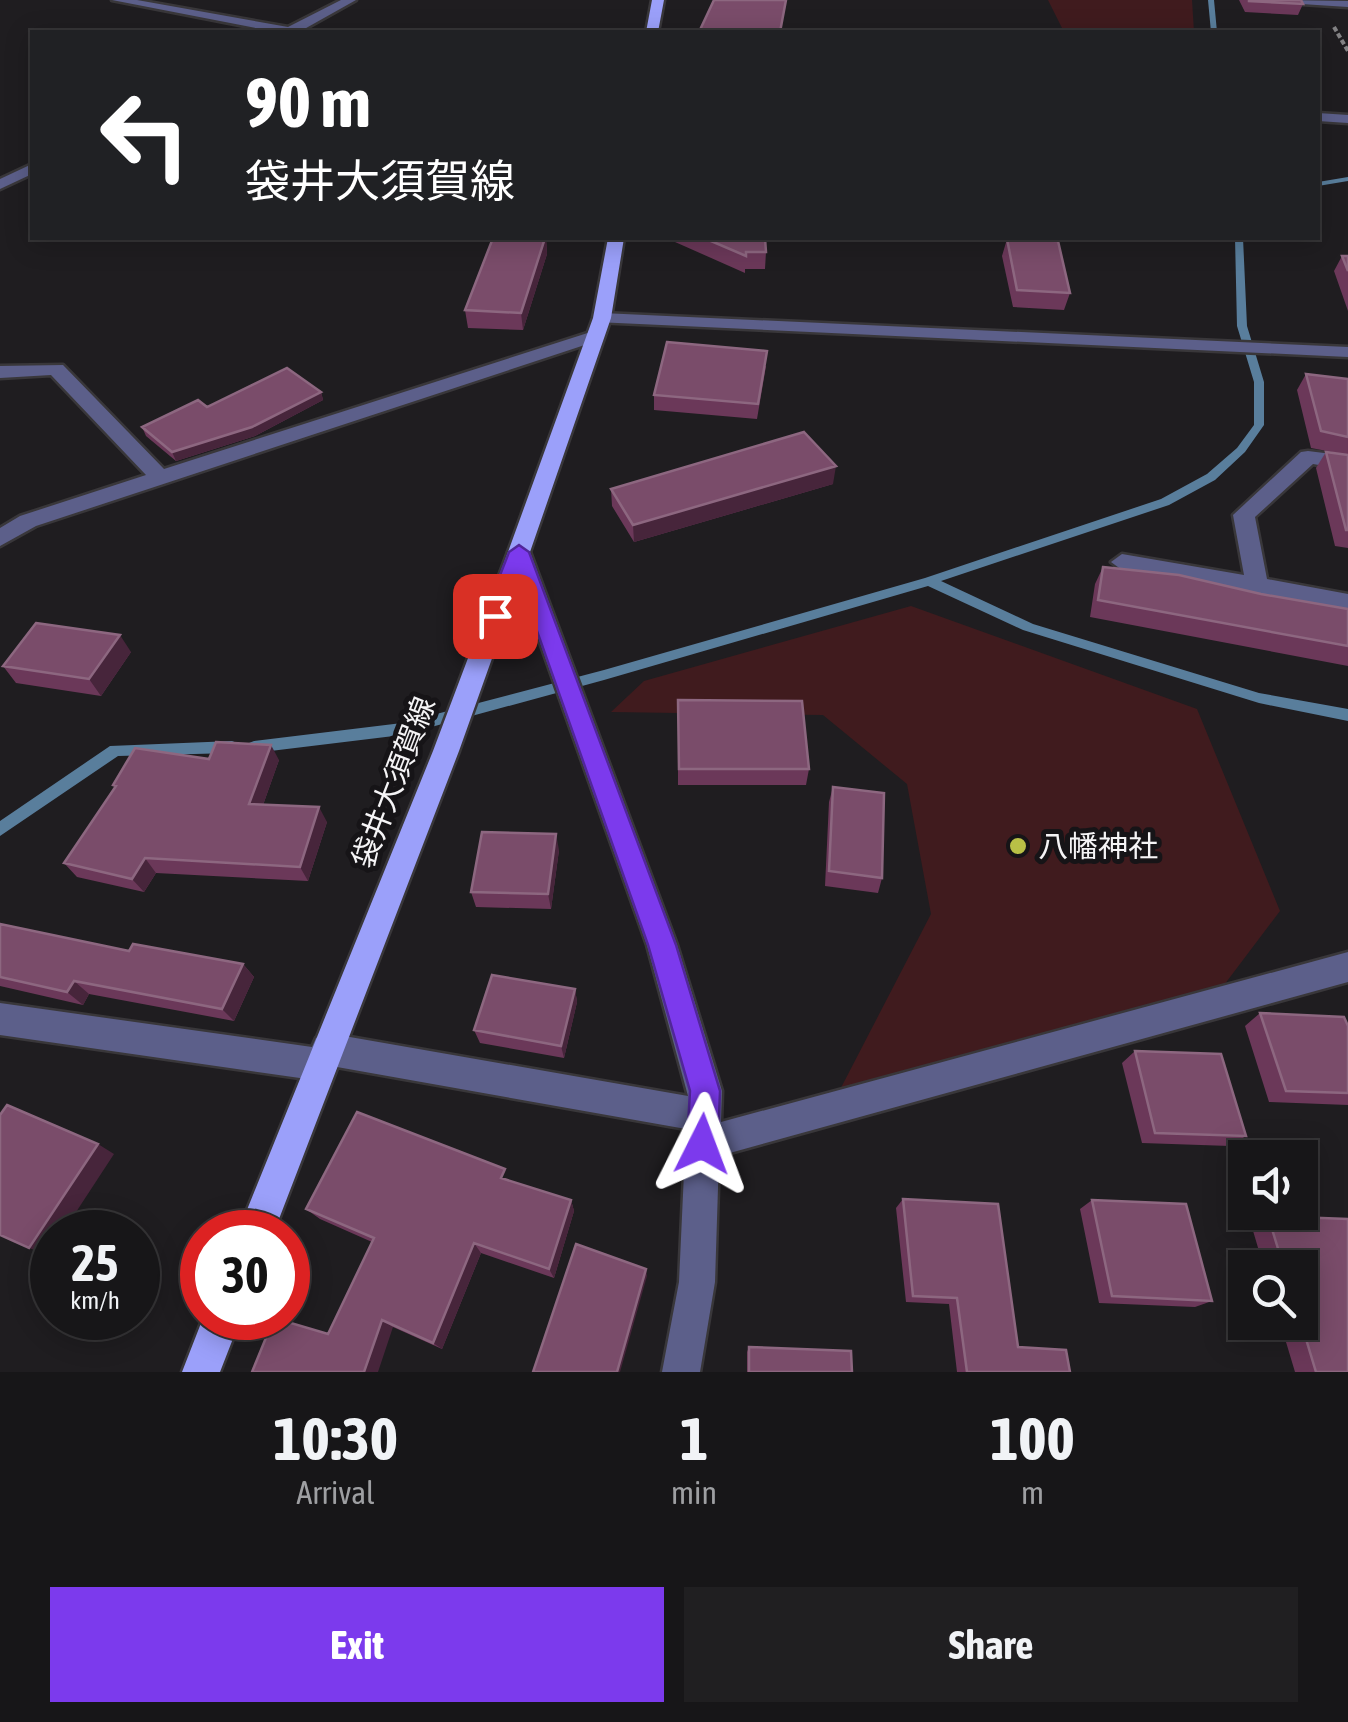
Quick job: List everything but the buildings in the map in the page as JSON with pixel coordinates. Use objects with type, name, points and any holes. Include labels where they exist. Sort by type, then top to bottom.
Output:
[{"type":"main road","points":[[652,30],[658,0]]},
{"type":"main road","name":"袋井大須賀線","points":[[265,1210],[446,750],[519,552],[600,326],[616,240]]},
{"type":"main road","points":[[201,1372],[213,1340]]},
{"type":"street","points":[[118,0],[279,30]]},
{"type":"street","points":[[294,30],[350,0]]},
{"type":"street","points":[[1286,0],[1348,4]]},
{"type":"street","points":[[1320,116],[1348,119]]},
{"type":"street","points":[[0,185],[30,169]]},
{"type":"street","points":[[0,538],[28,521],[163,480],[600,326],[1348,352]]},
{"type":"street","points":[[0,372],[56,369],[163,480]]},
{"type":"street","points":[[1257,586],[1244,516],[1308,457],[1348,463]]},
{"type":"street","points":[[519,552],[662,945],[705,1091],[697,1282],[680,1372]]},
{"type":"street","points":[[1122,562],[1348,602]]},
{"type":"street","points":[[0,1019],[324,1057],[704,1130],[1348,967]]},
{"type":"shaded area","points":[[1048,0],[1192,0],[1194,30],[1063,30]]},
{"type":"shaded area","points":[[911,606],[1197,709],[1280,911],[1209,1005],[830,1109],[931,914],[907,784],[823,715],[611,712],[644,681]]},
{"type":"waterway","points":[[1211,0],[1214,30]]},
{"type":"waterway","points":[[1320,184],[1348,179]]},
{"type":"waterway","points":[[929,581],[1165,502],[1211,477],[1241,450],[1259,425],[1259,382],[1242,326],[1239,240]]},
{"type":"waterway","points":[[254,747],[402,729],[929,581]]},
{"type":"waterway","points":[[929,581],[1028,627],[1259,698],[1348,715]]},
{"type":"waterway","points":[[0,829],[115,750],[232,747]]},
{"type":"place","name":"八幡神社","points":[[1018,846]]},
{"type":"route","points":[[495,616],[519,552],[662,945],[705,1091],[702,1144]]}]
